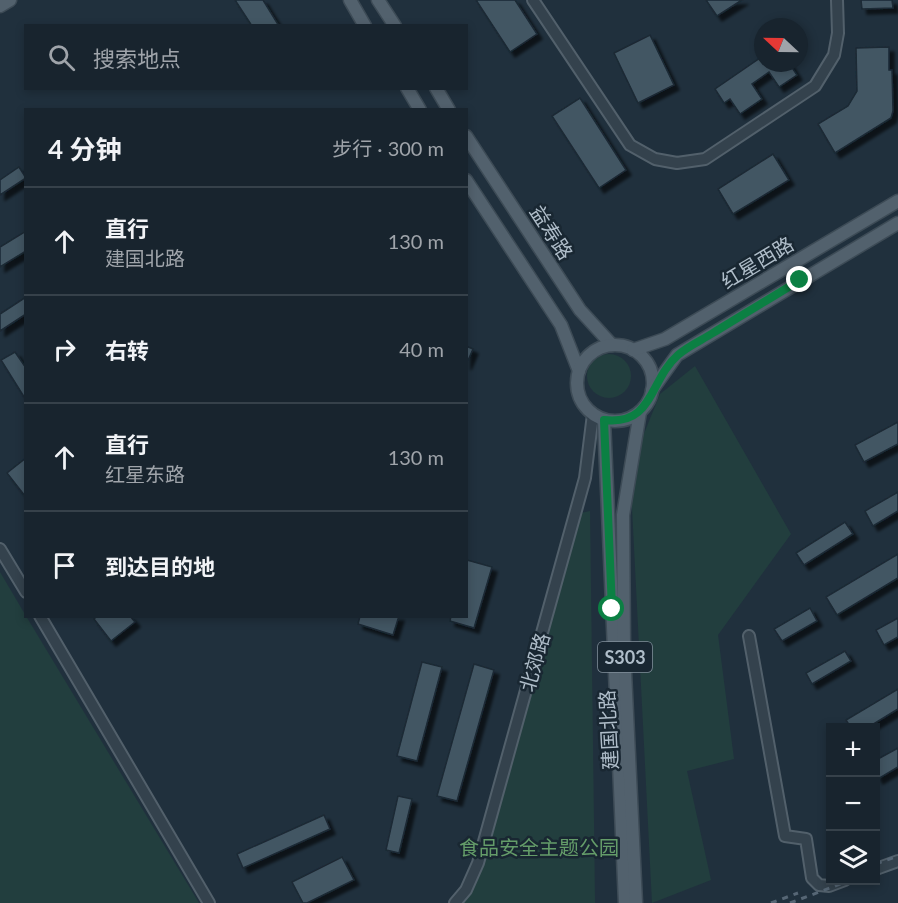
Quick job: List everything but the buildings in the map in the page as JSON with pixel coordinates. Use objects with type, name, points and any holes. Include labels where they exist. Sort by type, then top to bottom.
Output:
[{"type":"main road","points":[[0,6],[10,0]]},
{"type":"main road","points":[[350,0],[364,24]]},
{"type":"main road","points":[[378,0],[394,24]]},
{"type":"main road","points":[[408,90],[419,108]]},
{"type":"main road","points":[[437,90],[448,108]]},
{"type":"main road","name":"益寿路","points":[[468,139],[580,310],[612,345]]},
{"type":"main road","points":[[468,183],[561,325],[579,371]]},
{"type":"main road","name":"红星西路","points":[[633,350],[665,339],[898,201]]},
{"type":"main road","points":[[652,390],[652,377],[648,365],[642,356],[623,346],[601,347],[584,361],[579,371],[577,383],[579,395],[585,406],[599,417],[617,421],[629,418],[640,412],[648,402],[652,390],[677,355],[898,223]]},
{"type":"main road","name":"建国北路","points":[[636,903],[624,651],[623,515],[640,412]]},
{"type":"main road","name":"建国北路","points":[[599,417],[625,903]]},
{"type":"street","points":[[533,0],[630,145],[655,159],[677,163],[705,159],[814,86],[834,55],[838,33],[837,0]]},
{"type":"street","name":"北郊路","points":[[455,903],[466,890],[478,863],[585,478],[599,417]]},
{"type":"street","points":[[0,549],[24,589]]},
{"type":"street","points":[[41,618],[209,903]]},
{"type":"street","points":[[749,636],[785,836],[806,839],[812,878],[819,885],[832,885]]},
{"type":"street","points":[[880,868],[898,861]]},
{"type":"green space","points":[[609,354],[624,361],[631,376],[624,391],[609,398],[594,391],[587,376],[594,361]]},
{"type":"green space","points":[[695,366],[791,534],[718,635],[734,759],[687,771],[711,880],[652,903],[631,488],[641,441],[660,394]]},
{"type":"green space","name":"食品安全主题公园","points":[[590,511],[595,903],[462,903],[581,513]]},
{"type":"green space","points":[[0,572],[24,613],[24,618],[27,618],[199,903],[0,903]]},
{"type":"railway","points":[[880,863],[898,856]]},
{"type":"railway","points":[[790,903],[838,885]]},
{"type":"railway","points":[[771,903],[798,893]]},
{"type":"route","points":[[612,609],[604,420],[617,421],[640,412],[648,402],[652,390],[677,355],[800,280]]}]
